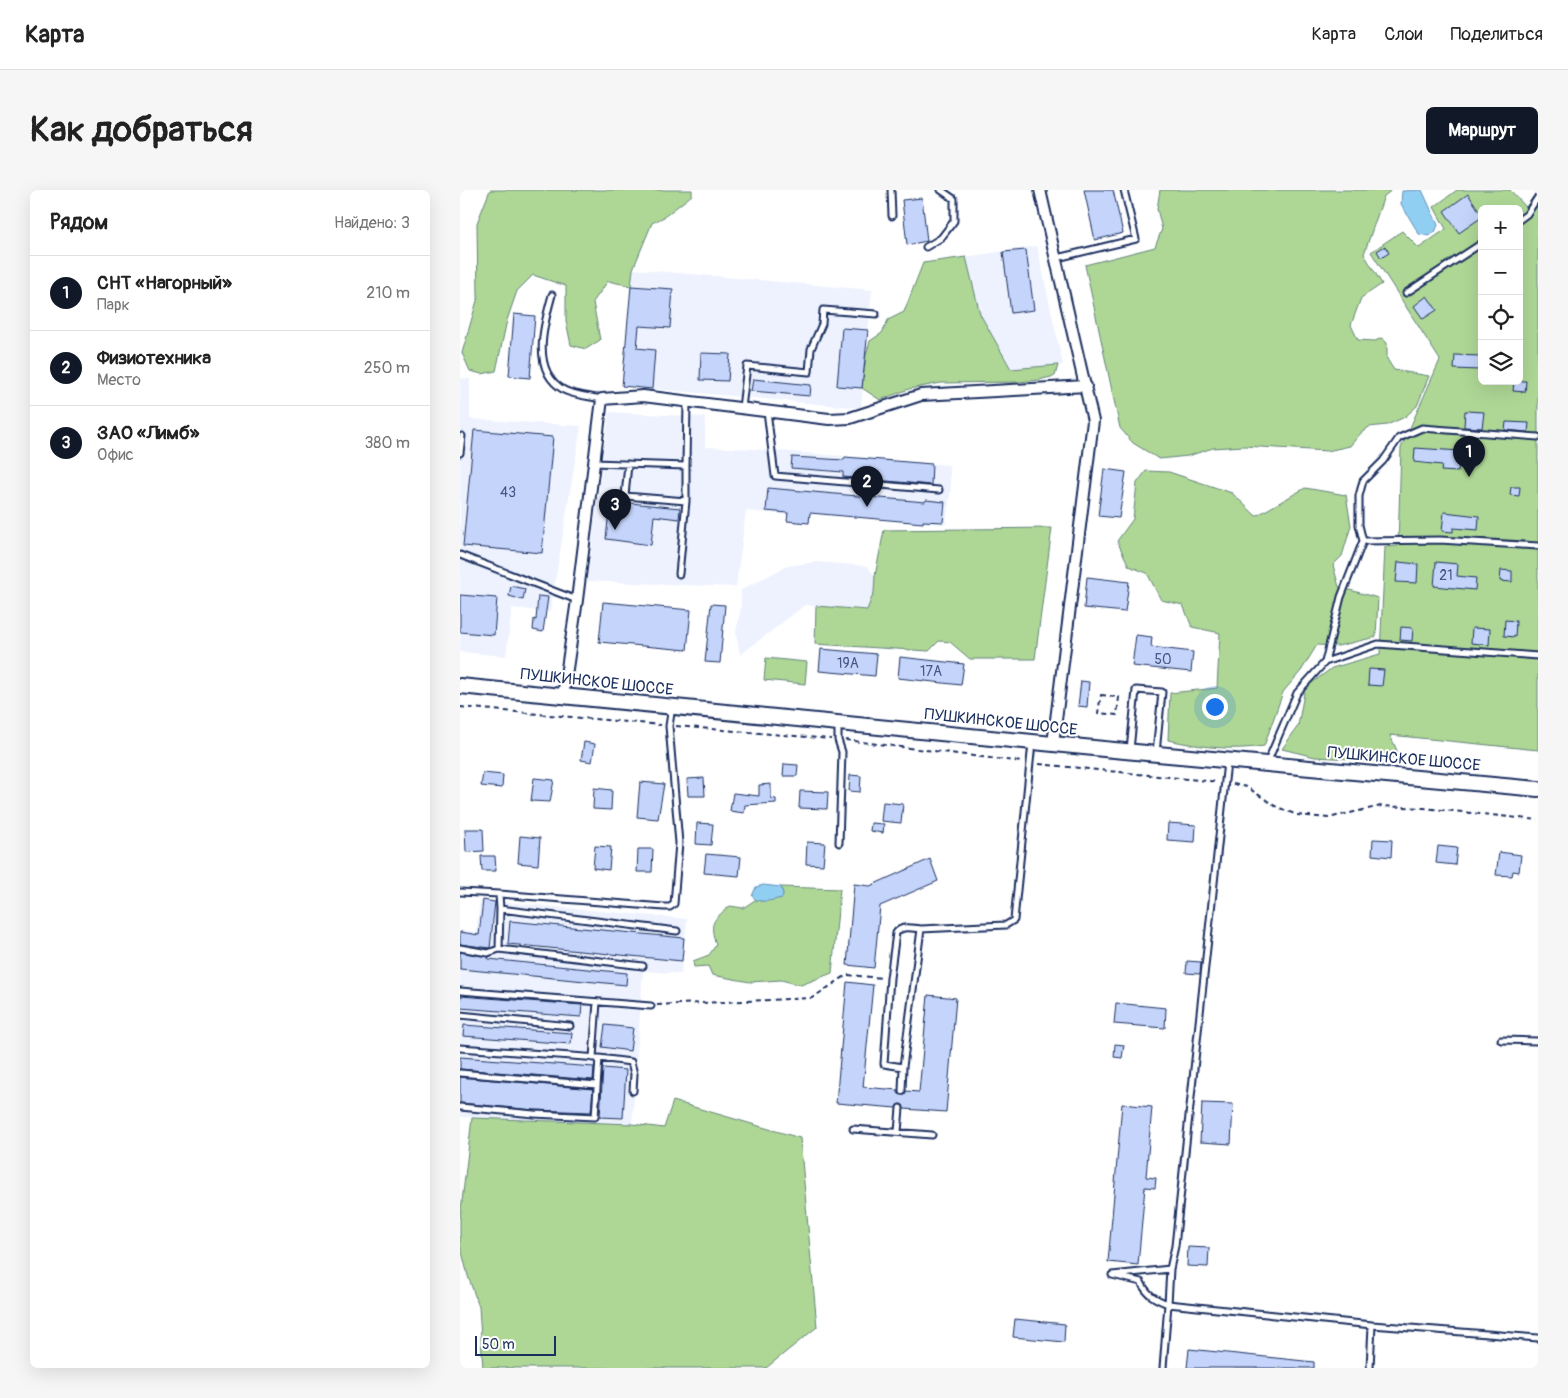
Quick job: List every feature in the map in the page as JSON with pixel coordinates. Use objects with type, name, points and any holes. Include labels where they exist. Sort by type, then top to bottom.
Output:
[{"type":"main road","name":"ПУШКИНСКОЕ ШОССЕ","points":[[460,686],[1130,752],[1538,789]]},
{"type":"street","points":[[1040,190],[1093,421],[1053,744]]},
{"type":"street","points":[[563,696],[602,399],[643,396],[829,418],[850,418],[921,396],[1086,386]]},
{"type":"lane","points":[[891,190],[892,216]]},
{"type":"lane","points":[[926,247],[941,238],[954,221],[954,199],[941,190]]},
{"type":"lane","points":[[1057,258],[1136,239],[1124,190]]},
{"type":"lane","points":[[1523,217],[1538,197]]},
{"type":"lane","points":[[1406,293],[1478,247]]},
{"type":"lane","points":[[552,295],[543,330],[543,364],[552,380],[565,391],[602,399]]},
{"type":"lane","points":[[742,408],[747,366],[809,372],[811,350],[822,324],[823,310],[876,314]]},
{"type":"lane","points":[[680,574],[686,501],[687,401]]},
{"type":"lane","points":[[767,411],[775,476],[939,490]]},
{"type":"lane","points":[[1266,764],[1297,693],[1325,662],[1341,597],[1363,541],[1359,525],[1359,496],[1363,481],[1383,461],[1399,438],[1422,428],[1538,437]]},
{"type":"lane","points":[[460,453],[462,436]]},
{"type":"lane","points":[[593,462],[686,466]]},
{"type":"lane","points":[[628,464],[625,496],[686,501]]},
{"type":"lane","points":[[1363,541],[1440,540],[1538,546]]},
{"type":"lane","points":[[460,555],[577,600]]},
{"type":"lane","points":[[1325,662],[1378,644],[1538,656]]},
{"type":"lane","points":[[1130,752],[1136,690],[1162,692],[1156,754]]},
{"type":"lane","points":[[460,892],[664,907],[670,907],[674,904],[679,842],[670,726],[672,707]]},
{"type":"lane","points":[[838,723],[838,740],[842,752],[839,843]]},
{"type":"lane","points":[[902,1067],[884,1064],[890,978],[896,933],[899,929],[907,927],[921,930],[1006,925],[1014,920],[1032,742]]},
{"type":"lane","points":[[1163,1368],[1170,1269],[1175,1246],[1228,761]]},
{"type":"lane","points":[[499,894],[499,949]]},
{"type":"lane","points":[[500,908],[677,931]]},
{"type":"lane","points":[[902,1091],[902,1067],[921,930]]},
{"type":"lane","points":[[460,948],[488,953],[499,949],[644,966]]},
{"type":"lane","points":[[460,991],[651,1006]]},
{"type":"lane","points":[[460,1107],[534,1114],[595,1117],[597,1002]]},
{"type":"lane","points":[[460,1015],[570,1026]]},
{"type":"lane","points":[[1500,1040],[1538,1041]]},
{"type":"lane","points":[[460,1048],[631,1062],[634,1074],[633,1091]]},
{"type":"lane","points":[[460,1073],[597,1085]]},
{"type":"lane","points":[[898,1132],[900,1108]]},
{"type":"lane","points":[[853,1129],[932,1135]]},
{"type":"lane","points":[[1170,1269],[1112,1275],[1141,1282],[1145,1290],[1152,1297],[1168,1304],[1372,1326],[1538,1338]]},
{"type":"lane","points":[[1370,1368],[1372,1326]]},
{"type":"path","points":[[1100,695],[1119,697],[1117,716],[1098,713],[1100,695]]},
{"type":"path","points":[[460,707],[873,743],[1030,763],[1225,783],[1247,787],[1275,806],[1297,815],[1328,818],[1382,806],[1424,808],[1538,820]]},
{"type":"path","points":[[651,1006],[812,998],[847,975],[890,978]]},
{"type":"shaded area","points":[[1037,246],[1063,365],[1011,369],[980,314],[966,257]]},
{"type":"shaded area","points":[[633,269],[872,290],[861,408],[622,386]]},
{"type":"shaded area","points":[[460,378],[470,379],[470,419],[581,426],[550,612],[512,608],[506,656],[460,652]]},
{"type":"shaded area","points":[[609,412],[705,417],[705,447],[755,449],[949,465],[951,489],[946,524],[810,513],[809,523],[787,521],[788,515],[746,511],[736,587],[587,581]]},
{"type":"shaded area","points":[[817,562],[867,566],[875,576],[874,592],[867,610],[805,605],[740,655],[736,632],[741,607],[741,590],[787,566]]},
{"type":"shaded area","points":[[480,900],[687,919],[681,974],[643,971],[632,1124],[460,1117],[460,930],[476,932]]},
{"type":"green space","points":[[490,190],[692,190],[692,195],[664,217],[652,223],[633,269],[631,286],[608,281],[593,302],[600,340],[586,349],[571,345],[566,321],[566,286],[533,275],[517,291],[507,320],[496,371],[482,374],[470,371],[462,353],[478,297],[477,223]]},
{"type":"green space","points":[[1160,190],[1392,190],[1384,196],[1364,254],[1382,284],[1361,298],[1351,325],[1358,340],[1375,341],[1382,338],[1387,343],[1387,359],[1394,370],[1429,376],[1417,406],[1405,417],[1387,425],[1369,427],[1350,446],[1327,451],[1244,446],[1213,448],[1188,456],[1159,459],[1133,443],[1120,428],[1085,265],[1155,247],[1162,229],[1157,209]]},
{"type":"green space","points":[[1457,190],[1510,190],[1526,207],[1538,190],[1538,750],[1390,735],[1398,753],[1389,761],[1315,757],[1282,749],[1298,726],[1305,688],[1332,668],[1380,654],[1385,547],[1398,546],[1401,448],[1440,360],[1371,252],[1402,231],[1419,248],[1446,229],[1434,207]]},
{"type":"green space","points":[[966,257],[980,314],[1011,369],[1058,365],[1055,376],[1019,382],[941,383],[909,389],[880,400],[862,388],[866,355],[870,341],[882,333],[888,320],[904,312],[923,263]]},
{"type":"green space","points":[[1146,471],[1169,472],[1232,493],[1256,516],[1305,488],[1346,495],[1351,526],[1342,556],[1333,565],[1339,587],[1378,598],[1376,637],[1338,646],[1317,645],[1301,671],[1283,692],[1264,746],[1216,748],[1168,740],[1170,693],[1217,688],[1220,633],[1192,627],[1183,605],[1161,600],[1147,573],[1129,566],[1117,541],[1133,519],[1137,483]]},
{"type":"green space","points":[[1052,528],[1035,659],[970,659],[950,642],[939,641],[929,651],[815,644],[816,606],[867,610],[874,592],[875,576],[884,530]]},
{"type":"green space","points":[[766,658],[807,662],[805,684],[764,680]]},
{"type":"green space","points":[[781,887],[840,889],[832,973],[801,985],[781,980],[750,982],[712,975],[708,966],[694,967],[693,961],[709,955],[716,945],[713,927],[719,915],[730,906],[743,908],[755,900],[762,901],[781,898],[783,894]]},
{"type":"green space","points":[[673,1101],[800,1138],[817,1327],[766,1368],[483,1368],[479,1307],[468,1276],[460,1244],[460,1218],[472,1118],[632,1124],[664,1128]]},
{"type":"water","points":[[1422,190],[1438,225],[1435,232],[1429,236],[1419,234],[1401,204],[1402,191]]},
{"type":"water","points":[[763,885],[781,887],[782,898],[766,901],[755,899],[752,896],[756,887]]},
{"type":"building","points":[[1084,190],[1113,190],[1123,233],[1095,240]]},
{"type":"building","points":[[1468,194],[1478,209],[1478,220],[1459,233],[1444,211]]},
{"type":"building","points":[[922,198],[927,241],[907,245],[902,200]]},
{"type":"building","points":[[1385,246],[1389,253],[1381,258],[1377,251]]},
{"type":"building","points":[[1026,250],[1034,310],[1011,313],[1003,252]]},
{"type":"building","points":[[631,286],[673,289],[670,328],[639,326],[637,348],[655,350],[652,389],[622,386]]},
{"type":"building","points":[[1427,296],[1437,310],[1423,319],[1414,306]]},
{"type":"building","points":[[514,314],[535,316],[530,378],[509,376]]},
{"type":"building","points":[[842,328],[868,330],[862,388],[837,386]]},
{"type":"building","points":[[701,353],[730,354],[728,381],[700,380]]},
{"type":"building","points":[[1455,355],[1478,356],[1478,370],[1454,369]]},
{"type":"building","points":[[753,379],[811,385],[810,396],[751,391]]},
{"type":"building","points":[[1523,381],[1526,381],[1525,392],[1513,391],[1514,385],[1523,385]]},
{"type":"building","points":[[1465,411],[1484,412],[1482,428],[1464,427]]},
{"type":"building","points":[[1506,422],[1529,423],[1528,432],[1505,430]]},
{"type":"building","points":[[474,430],[553,437],[542,553],[463,546]]},
{"type":"building","points":[[1415,448],[1460,451],[1458,472],[1441,471],[1442,465],[1414,462]]},
{"type":"building","points":[[792,457],[844,460],[845,457],[932,464],[931,485],[843,477],[843,472],[791,468]]},
{"type":"building","points":[[1104,469],[1126,472],[1119,518],[1098,516]]},
{"type":"building","points":[[1511,487],[1520,487],[1519,496],[1510,495]]},
{"type":"building","points":[[768,488],[925,502],[926,500],[945,502],[943,522],[923,521],[923,523],[810,513],[809,523],[787,521],[788,513],[766,511]]},
{"type":"building","points":[[610,501],[680,508],[679,519],[654,516],[651,545],[606,539]]},
{"type":"building","points":[[1444,512],[1479,516],[1478,530],[1453,528],[1453,532],[1442,531]]},
{"type":"building","points":[[1398,562],[1418,564],[1417,583],[1396,582]]},
{"type":"building","points":[[1436,562],[1458,564],[1457,576],[1476,578],[1475,590],[1434,586]]},
{"type":"building","points":[[1501,570],[1512,571],[1512,582],[1500,581]]},
{"type":"building","points":[[1087,577],[1129,582],[1125,612],[1084,608]]},
{"type":"building","points":[[511,586],[525,589],[523,600],[509,596]]},
{"type":"building","points":[[460,595],[497,598],[494,635],[460,632]]},
{"type":"building","points":[[538,596],[548,597],[543,632],[533,630],[534,619],[536,620]]},
{"type":"building","points":[[603,602],[691,610],[687,650],[599,642]]},
{"type":"building","points":[[711,604],[725,605],[720,663],[705,662]]},
{"type":"building","points":[[1505,620],[1516,621],[1515,637],[1504,636]]},
{"type":"building","points":[[1401,627],[1413,628],[1412,641],[1400,640]]},
{"type":"building","points":[[1472,628],[1490,629],[1489,645],[1471,643]]},
{"type":"building","points":[[1136,635],[1152,637],[1151,647],[1193,652],[1191,672],[1132,666]]},
{"type":"building","points":[[821,649],[877,654],[875,676],[819,671]]},
{"type":"building","points":[[900,657],[964,664],[961,685],[898,678]]},
{"type":"building","points":[[1369,669],[1384,670],[1382,686],[1368,685]]},
{"type":"building","points":[[1081,681],[1089,682],[1087,707],[1078,706]]},
{"type":"building","points":[[584,742],[595,744],[592,762],[581,760]]},
{"type":"building","points":[[784,764],[798,765],[797,776],[783,776]]},
{"type":"building","points":[[483,773],[503,775],[502,788],[481,786]]},
{"type":"building","points":[[850,775],[861,776],[860,792],[849,791]]},
{"type":"building","points":[[534,778],[554,780],[550,802],[531,801]]},
{"type":"building","points":[[704,778],[705,796],[688,796],[687,779]]},
{"type":"building","points":[[640,782],[664,784],[658,819],[637,817]]},
{"type":"building","points":[[771,784],[771,798],[776,799],[776,803],[745,805],[744,813],[730,811],[733,793],[759,796],[759,785]]},
{"type":"building","points":[[594,788],[612,790],[611,810],[593,809]]},
{"type":"building","points":[[800,791],[828,792],[827,809],[799,808]]},
{"type":"building","points":[[883,802],[903,804],[901,823],[881,821]]},
{"type":"building","points":[[697,823],[713,824],[711,845],[696,844]]},
{"type":"building","points":[[871,823],[884,824],[883,833],[870,831]]},
{"type":"building","points":[[1168,823],[1196,825],[1195,842],[1167,840]]},
{"type":"building","points":[[465,829],[483,829],[484,851],[466,852]]},
{"type":"building","points":[[520,836],[540,838],[538,865],[518,863]]},
{"type":"building","points":[[1373,839],[1392,840],[1391,857],[1372,855]]},
{"type":"building","points":[[807,842],[825,843],[823,865],[806,864]]},
{"type":"building","points":[[595,846],[611,847],[609,870],[593,868]]},
{"type":"building","points":[[1438,846],[1457,848],[1455,865],[1436,863]]},
{"type":"building","points":[[638,849],[653,849],[652,872],[637,872]]},
{"type":"building","points":[[1499,852],[1521,855],[1519,872],[1513,871],[1512,876],[1496,875]]},
{"type":"building","points":[[706,854],[741,857],[739,876],[704,873]]},
{"type":"building","points":[[481,856],[495,856],[496,871],[482,871]]},
{"type":"building","points":[[930,859],[938,881],[880,906],[874,968],[847,965],[854,884],[870,886]]},
{"type":"building","points":[[483,900],[495,902],[490,948],[460,944],[460,932],[479,935]]},
{"type":"building","points":[[510,921],[684,938],[682,961],[508,944]]},
{"type":"building","points":[[460,952],[489,957],[488,959],[627,973],[626,985],[460,969]]},
{"type":"building","points":[[1187,961],[1201,962],[1200,974],[1186,973]]},
{"type":"building","points":[[847,982],[873,985],[863,1087],[898,1090],[898,1093],[901,1095],[904,1095],[906,1091],[919,1092],[928,995],[956,998],[946,1112],[904,1109],[903,1105],[900,1104],[896,1108],[836,1103]]},
{"type":"building","points":[[460,996],[582,1005],[581,1017],[460,1008]]},
{"type":"building","points":[[1116,1003],[1166,1008],[1165,1028],[1114,1024]]},
{"type":"building","points":[[464,1025],[572,1033],[571,1044],[463,1036]]},
{"type":"building","points":[[605,1025],[633,1028],[630,1051],[602,1047]]},
{"type":"building","points":[[1115,1044],[1124,1045],[1122,1058],[1114,1057]]},
{"type":"building","points":[[460,1057],[594,1067],[593,1080],[460,1069]]},
{"type":"building","points":[[603,1068],[626,1070],[623,1118],[600,1117]]},
{"type":"building","points":[[460,1077],[593,1089],[591,1112],[534,1110],[460,1103]]},
{"type":"building","points":[[1202,1103],[1233,1104],[1231,1144],[1200,1142]]},
{"type":"building","points":[[1122,1104],[1152,1107],[1146,1177],[1156,1178],[1155,1188],[1145,1187],[1138,1265],[1108,1262]]},
{"type":"building","points":[[1188,1247],[1209,1248],[1208,1267],[1187,1266]]},
{"type":"building","points":[[1015,1319],[1065,1324],[1064,1342],[1013,1337]]},
{"type":"building","points":[[1189,1349],[1314,1362],[1314,1368],[1187,1368]]},
{"type":"place","name":"СНТ «Нагорный»","points":[[1469,477]]},
{"type":"place","name":"Физиотехника","points":[[867,507]]},
{"type":"place","name":"ЗАО «Лимб»","points":[[615,530]]}]
